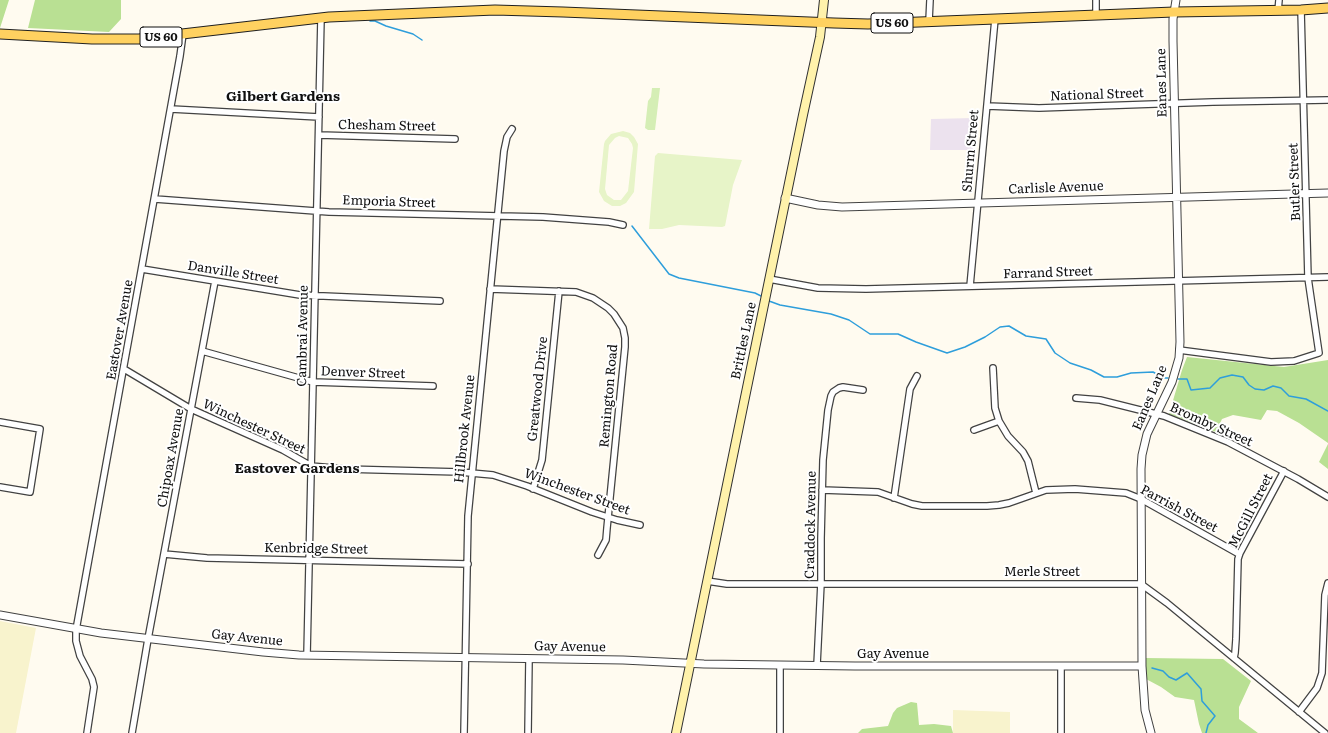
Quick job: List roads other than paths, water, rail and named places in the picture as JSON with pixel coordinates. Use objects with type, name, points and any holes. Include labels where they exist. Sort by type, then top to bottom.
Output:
[{"type":"main road","name":"Brittles Lane","points":[[676,733],[820,38],[824,0]]},
{"type":"main road","name":"US 60","points":[[0,34],[110,39],[139,38],[321,18],[466,11],[525,10],[868,24],[1174,12],[1278,11],[1328,8]]},
{"type":"street","points":[[929,21],[930,0]]},
{"type":"street","points":[[1096,0],[1096,15]]},
{"type":"street","name":"Eanes Lane","points":[[1151,733],[1145,710],[1142,666],[1141,469],[1144,442],[1178,364],[1178,281],[1174,104],[1174,12],[1176,0]]},
{"type":"street","points":[[1278,11],[1279,0]]},
{"type":"street","name":"Butler Street","points":[[1179,350],[1271,362],[1294,361],[1319,352],[1308,278],[1301,10]]},
{"type":"street","name":"Cambrai Avenue","points":[[307,655],[321,18]]},
{"type":"street","name":"Shurm Street","points":[[970,286],[995,19]]},
{"type":"street","name":"Eastover Avenue","points":[[87,733],[94,687],[92,679],[80,656],[76,641],[76,630],[155,199],[183,34]]},
{"type":"street","name":"National Street","points":[[987,106],[1039,108],[1328,100]]},
{"type":"street","name":"Chesham Street","points":[[171,109],[319,117]]},
{"type":"street","name":"Hillbrook Avenue","points":[[464,733],[468,516],[504,151],[507,137],[512,129]]},
{"type":"street","name":"Chesham Street","points":[[319,135],[455,139]]},
{"type":"street","name":"Carlisle Avenue","points":[[786,198],[818,205],[842,207],[1328,193]]},
{"type":"street","name":"Emporia Street","points":[[155,199],[317,211],[571,218],[623,225]]},
{"type":"street","name":"Danville Street","points":[[142,269],[315,297],[440,300]]},
{"type":"street","name":"Farrand Street","points":[[769,279],[828,289],[872,289],[1328,277]]},
{"type":"street","name":"Chipoax Avenue","points":[[132,733],[148,639],[215,281]]},
{"type":"street","name":"Remington Road","points":[[490,289],[570,291],[582,294],[603,303],[619,320],[623,328],[625,338],[606,540],[598,555]]},
{"type":"street","name":"Greatwood Drive","points":[[534,489],[542,460],[559,291]]},
{"type":"street","name":"Denver Street","points":[[202,351],[313,382],[433,386]]},
{"type":"street","points":[[993,368],[995,408],[999,421],[1008,436],[1023,452],[1028,461],[1036,493]]},
{"type":"street","name":"Winchester Street","points":[[124,369],[191,409],[283,450],[311,466],[344,469],[472,473],[501,477],[608,518],[640,526]]},
{"type":"street","points":[[894,498],[910,389],[917,376]]},
{"type":"street","name":"Craddock Avenue","points":[[817,665],[821,583],[822,490],[827,417],[831,396],[837,389],[844,387],[863,390]]},
{"type":"street","name":"Bromby Street","points":[[1076,398],[1100,400],[1157,413],[1214,436],[1284,471],[1328,497]]},
{"type":"street","points":[[974,430],[999,421]]},
{"type":"street","points":[[0,422],[40,429],[30,492],[0,487]]},
{"type":"street","name":"McGill Street","points":[[1234,658],[1239,554],[1284,471]]},
{"type":"street","name":"Parrish Street","points":[[822,490],[872,491],[922,506],[987,506],[1008,503],[1046,490],[1075,489],[1126,493],[1239,554]]},
{"type":"street","name":"Kenbridge Street","points":[[164,554],[207,558],[468,564]]},
{"type":"street","name":"Merle Street","points":[[707,581],[727,584],[1141,584]]},
{"type":"street","points":[[1299,712],[1317,688],[1322,674],[1325,595],[1328,583]]},
{"type":"street","points":[[1141,584],[1167,603],[1325,733]]},
{"type":"street","name":"Gay Avenue","points":[[0,615],[76,630],[268,653],[307,655],[623,660],[780,665],[1142,666]]},
{"type":"street","points":[[528,733],[529,659]]},
{"type":"street","points":[[780,665],[780,733]]},
{"type":"street","points":[[1061,666],[1061,733]]},
{"type":"waterway","points":[[370,21],[375,21],[413,34],[422,40]]},
{"type":"waterway","points":[[632,226],[669,274],[679,278],[755,293],[761,296]]},
{"type":"waterway","points":[[769,301],[780,305],[831,314],[849,320],[870,334],[898,334],[947,353],[965,347],[985,337],[1000,327],[1009,326],[1026,336],[1046,339],[1055,353],[1070,363],[1091,370],[1104,377],[1117,377],[1131,373],[1153,372],[1164,378],[1168,378]]},
{"type":"waterway","points":[[1178,379],[1187,379],[1191,390],[1210,388],[1220,378],[1232,375],[1243,377],[1249,385],[1255,389],[1264,390],[1273,386],[1281,388],[1289,396],[1306,399],[1328,411]]},
{"type":"waterway","points":[[1152,668],[1163,671],[1169,677],[1176,680],[1187,673],[1201,689],[1202,701],[1215,716],[1208,725],[1206,733]]},
{"type":"district","name":"Gilbert Gardens","points":[[283,97]]},
{"type":"district","name":"Eastover Gardens","points":[[297,469]]}]
